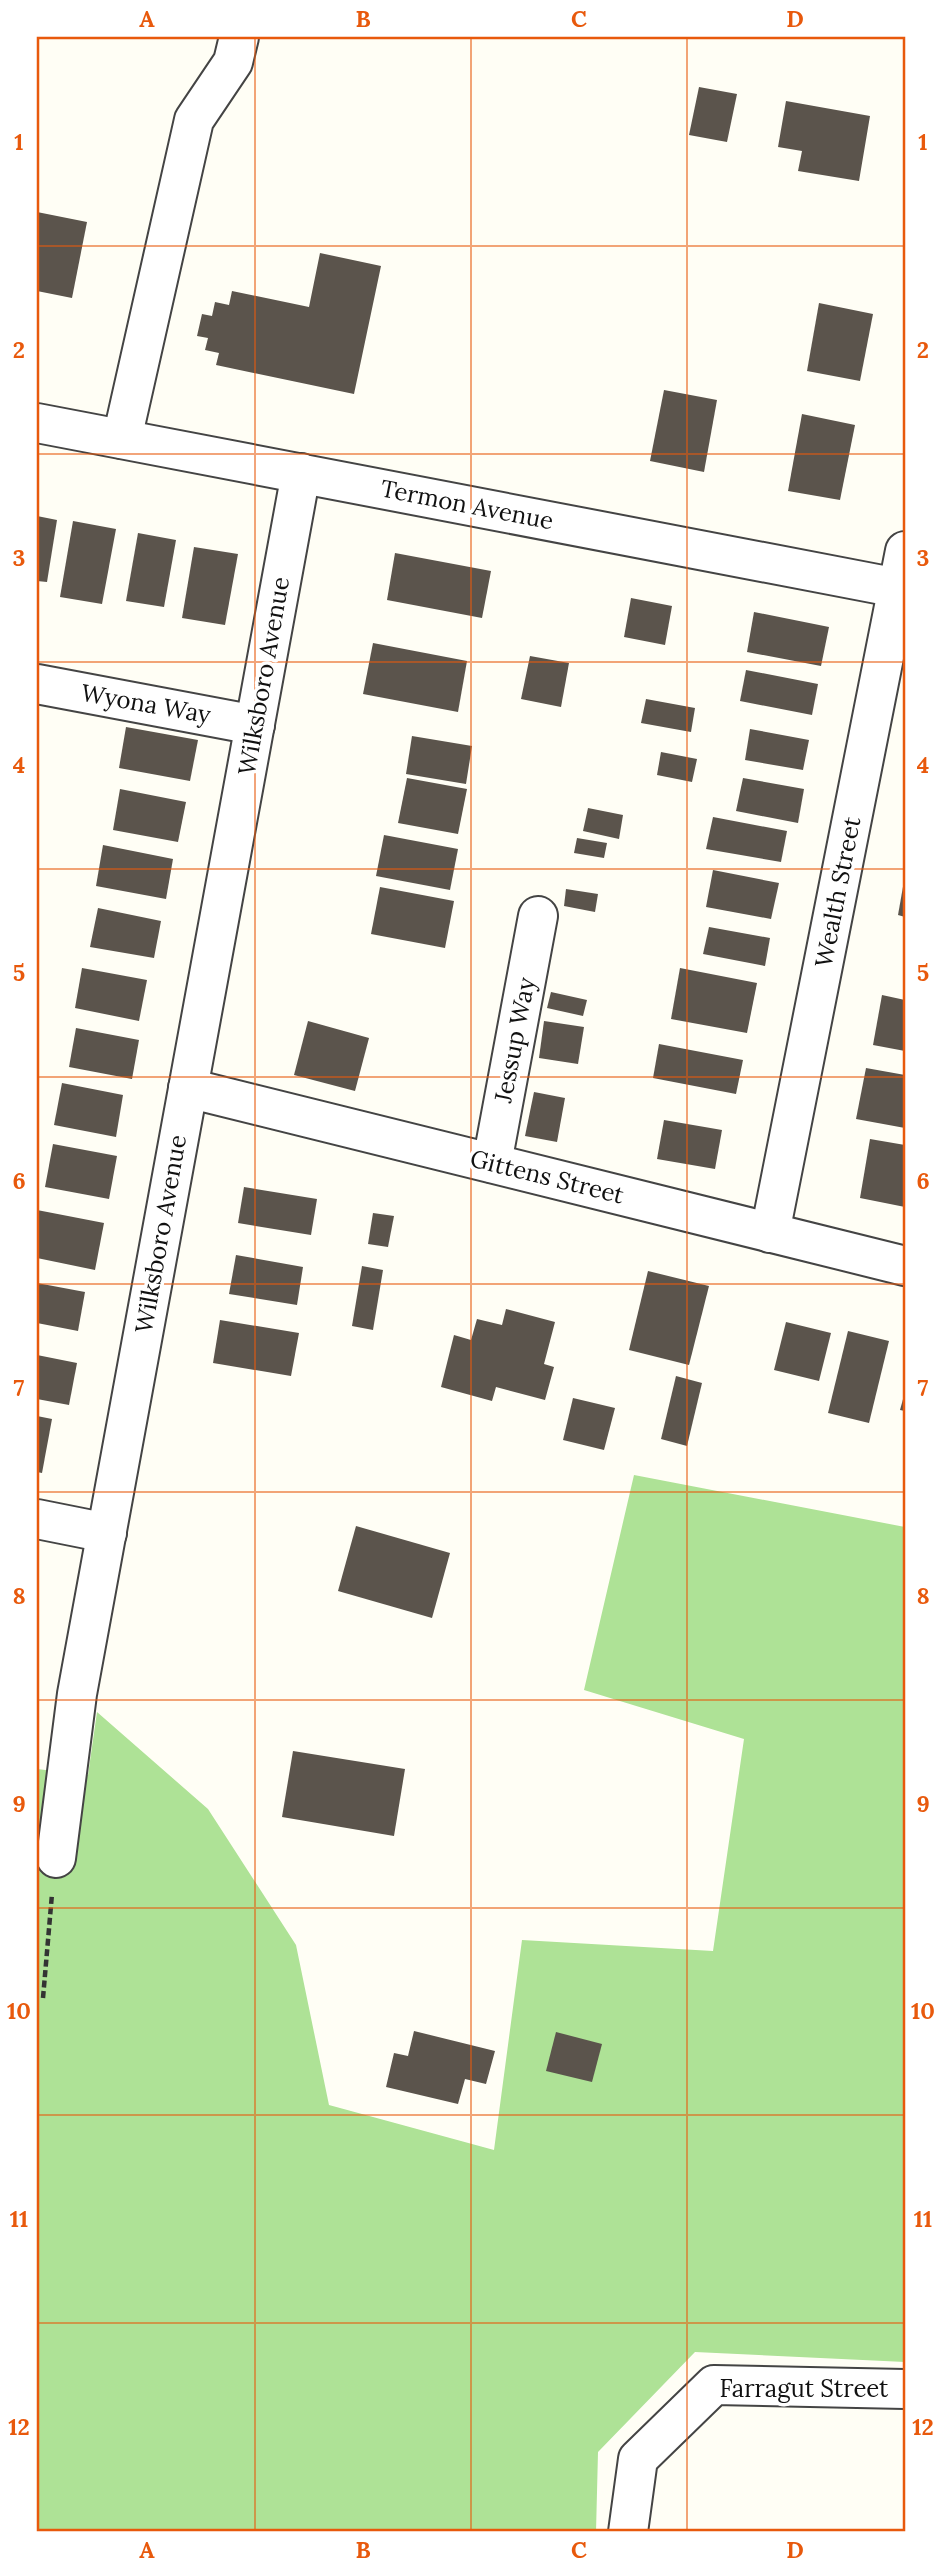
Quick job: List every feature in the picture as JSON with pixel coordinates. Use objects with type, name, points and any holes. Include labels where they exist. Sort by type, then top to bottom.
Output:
[{"type":"street","points":[[122,439],[194,120],[233,62],[239,37]]},
{"type":"street","name":"Termon Avenue","points":[[37,423],[301,473],[902,569]]},
{"type":"street","name":"Wilksboro Avenue","points":[[56,1858],[77,1694],[301,473]]},
{"type":"street","name":"Wealth Street","points":[[770,1233],[902,569]]},
{"type":"street","name":"Wyona Way","points":[[37,684],[255,724]]},
{"type":"street","name":"Jessup Way","points":[[492,1163],[538,916]]},
{"type":"street","name":"Gittens Street","points":[[188,1088],[905,1266]]},
{"type":"street","points":[[37,1519],[107,1533]]},
{"type":"street","name":"Farragut Street","points":[[628,2532],[638,2459],[714,2385],[905,2389]]},
{"type":"path","points":[[43,1998],[56,1858]]},
{"type":"green space","points":[[634,1475],[905,1527],[905,2362],[695,2352],[598,2452],[596,2532],[37,2532],[37,1769],[88,1775],[97,1712],[208,1809],[296,1945],[329,2105],[494,2150],[522,1940],[713,1951],[744,1739],[584,1690]]},
{"type":"building","points":[[699,87],[737,94],[727,142],[689,135]]},
{"type":"building","points":[[786,101],[870,116],[859,181],[798,171],[802,151],[778,147]]},
{"type":"building","points":[[37,212],[87,222],[72,298],[37,291]]},
{"type":"building","points":[[320,253],[381,266],[354,394],[216,365],[219,353],[205,350],[208,338],[197,336],[202,314],[212,316],[215,302],[229,305],[232,291],[309,307]]},
{"type":"building","points":[[819,303],[873,314],[860,381],[807,371]]},
{"type":"building","points":[[664,390],[717,400],[704,472],[650,461]]},
{"type":"building","points":[[802,414],[855,425],[840,500],[788,491]]},
{"type":"building","points":[[37,516],[57,520],[47,582],[37,581]]},
{"type":"building","points":[[73,521],[116,529],[102,604],[60,597]]},
{"type":"building","points":[[138,533],[176,540],[164,607],[126,601]]},
{"type":"building","points":[[194,547],[238,554],[225,625],[182,618]]},
{"type":"building","points":[[395,553],[491,571],[482,618],[387,600]]},
{"type":"building","points":[[631,598],[672,606],[665,645],[624,637]]},
{"type":"building","points":[[754,612],[829,627],[821,666],[747,652]]},
{"type":"building","points":[[373,643],[467,661],[458,712],[363,694]]},
{"type":"building","points":[[530,656],[569,663],[561,707],[521,699]]},
{"type":"building","points":[[746,670],[818,684],[812,715],[740,701]]},
{"type":"building","points":[[646,699],[695,708],[691,732],[641,723]]},
{"type":"building","points":[[126,727],[198,740],[190,781],[119,768]]},
{"type":"building","points":[[750,729],[809,740],[803,770],[745,760]]},
{"type":"building","points":[[412,736],[472,746],[466,784],[406,774]]},
{"type":"building","points":[[661,752],[697,759],[692,782],[657,775]]},
{"type":"building","points":[[407,778],[467,789],[458,834],[398,823]]},
{"type":"building","points":[[743,778],[804,789],[798,823],[736,811]]},
{"type":"building","points":[[120,789],[186,802],[178,842],[113,830]]},
{"type":"building","points":[[588,808],[623,815],[619,839],[583,831]]},
{"type":"building","points":[[713,817],[787,831],[781,862],[706,849]]},
{"type":"building","points":[[384,835],[458,849],[450,890],[376,876]]},
{"type":"building","points":[[577,838],[607,843],[604,858],[574,853]]},
{"type":"building","points":[[103,845],[173,859],[166,899],[96,886]]},
{"type":"building","points":[[713,870],[779,883],[771,919],[706,907]]},
{"type":"building","points":[[905,881],[905,917],[898,915]]},
{"type":"building","points":[[380,887],[454,901],[445,948],[371,934]]},
{"type":"building","points":[[566,889],[598,894],[595,912],[564,906]]},
{"type":"building","points":[[98,908],[161,921],[154,958],[90,947]]},
{"type":"building","points":[[709,927],[770,938],[765,966],[703,954]]},
{"type":"building","points":[[82,968],[147,980],[139,1021],[75,1008]]},
{"type":"building","points":[[680,968],[757,983],[747,1033],[671,1019]]},
{"type":"building","points":[[551,992],[587,1000],[583,1016],[547,1008]]},
{"type":"building","points":[[882,995],[905,1000],[905,1051],[873,1045]]},
{"type":"building","points":[[308,1021],[369,1038],[355,1091],[294,1075]]},
{"type":"building","points":[[544,1021],[584,1027],[578,1064],[539,1058]]},
{"type":"building","points":[[76,1028],[139,1040],[132,1079],[69,1067]]},
{"type":"building","points":[[659,1044],[743,1060],[736,1094],[653,1078]]},
{"type":"building","points":[[866,1068],[905,1075],[905,1128],[856,1119]]},
{"type":"building","points":[[62,1083],[123,1095],[116,1137],[54,1125]]},
{"type":"building","points":[[534,1092],[565,1098],[557,1142],[525,1136]]},
{"type":"building","points":[[664,1120],[722,1130],[715,1169],[657,1159]]},
{"type":"building","points":[[870,1139],[905,1145],[905,1207],[860,1198]]},
{"type":"building","points":[[53,1144],[117,1156],[109,1199],[45,1187]]},
{"type":"building","points":[[244,1187],[317,1199],[311,1235],[238,1223]]},
{"type":"building","points":[[37,1210],[104,1223],[95,1270],[37,1258]]},
{"type":"building","points":[[373,1213],[394,1216],[388,1247],[368,1244]]},
{"type":"building","points":[[236,1255],[303,1267],[297,1305],[229,1294]]},
{"type":"building","points":[[362,1266],[383,1270],[373,1330],[352,1326]]},
{"type":"building","points":[[648,1271],[709,1286],[689,1365],[629,1350]]},
{"type":"building","points":[[37,1283],[85,1292],[78,1331],[37,1323]]},
{"type":"building","points":[[506,1309],[555,1322],[544,1364],[554,1367],[545,1400],[496,1387],[492,1401],[441,1387],[454,1335],[471,1340],[477,1319],[502,1325]]},
{"type":"building","points":[[220,1320],[299,1333],[291,1376],[213,1363]]},
{"type":"building","points":[[786,1322],[831,1333],[819,1381],[774,1370]]},
{"type":"building","points":[[848,1331],[889,1341],[869,1423],[828,1413]]},
{"type":"building","points":[[37,1355],[77,1363],[69,1405],[37,1399]]},
{"type":"building","points":[[676,1376],[702,1383],[687,1446],[661,1439]]},
{"type":"building","points":[[905,1392],[905,1411],[900,1410]]},
{"type":"building","points":[[573,1398],[615,1408],[604,1450],[563,1440]]},
{"type":"building","points":[[37,1416],[52,1419],[42,1473],[37,1472]]},
{"type":"building","points":[[356,1526],[450,1553],[432,1618],[338,1591]]},
{"type":"building","points":[[293,1751],[405,1769],[394,1836],[282,1817]]},
{"type":"building","points":[[414,2031],[495,2051],[486,2084],[465,2079],[458,2104],[386,2087],[394,2053],[408,2056]]},
{"type":"building","points":[[556,2032],[602,2044],[592,2082],[546,2071]]}]
